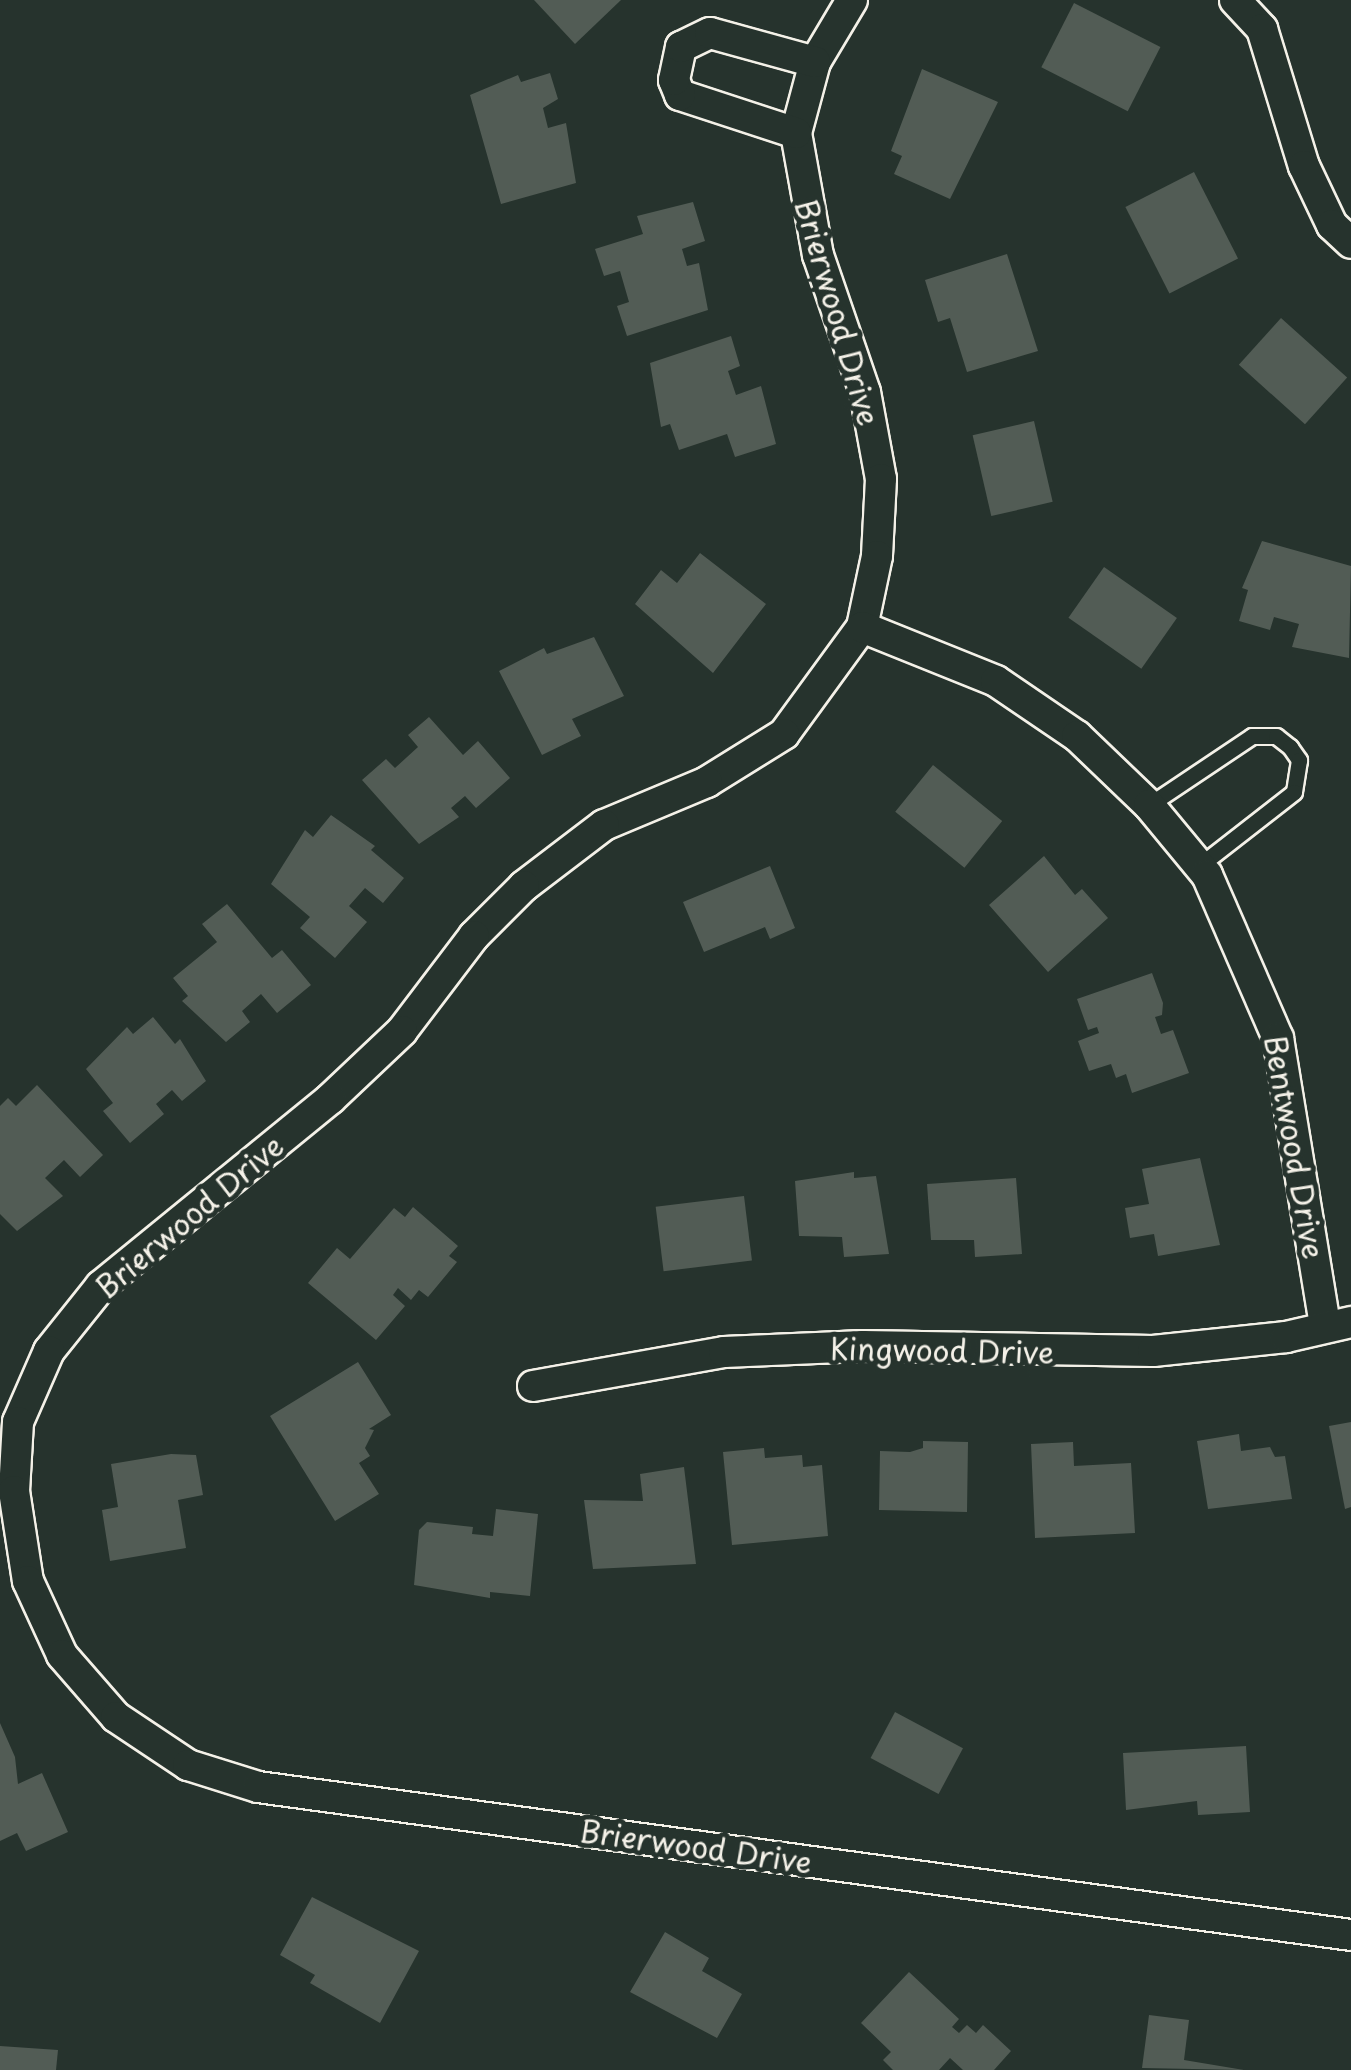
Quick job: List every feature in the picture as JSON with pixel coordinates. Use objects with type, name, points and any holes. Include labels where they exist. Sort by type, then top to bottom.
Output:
[{"type":"street","name":"Brierwood Drive","points":[[852,0],[815,62],[796,132],[818,254],[865,392],[880,479],[877,556],[862,627],[784,734],[707,782],[604,825],[524,886],[373,1058],[101,1286],[49,1351],[18,1422],[17,1536],[42,1620],[62,1655],[116,1717],[188,1765],[258,1786],[1351,1934]]},
{"type":"street","points":[[1235,0],[1262,29],[1304,166],[1332,224],[1351,244]]},
{"type":"street","points":[[796,132],[680,94],[674,80],[680,47],[710,33],[815,62]]},
{"type":"street","name":"Bentwood Drive","points":[[862,627],[996,681],[1077,736],[1149,805],[1199,866],[1250,962],[1278,1038],[1338,1324]]},
{"type":"street","name":"Kingwood Drive","points":[[534,1386],[724,1352],[864,1346],[1153,1351],[1338,1324]]},
{"type":"lane","points":[[1149,805],[1252,736],[1276,736],[1290,747],[1299,760],[1294,792],[1199,866]]},
{"type":"building","points":[[534,0],[621,0],[575,44]]},
{"type":"building","points":[[1074,3],[1160,47],[1128,111],[1041,67]]},
{"type":"building","points":[[922,69],[998,102],[950,199],[894,174],[902,156],[891,151]]},
{"type":"building","points":[[550,73],[558,99],[543,108],[548,128],[566,123],[576,183],[501,204],[470,95],[518,75],[521,82]]},
{"type":"building","points":[[1194,172],[1238,258],[1169,293],[1125,207]]},
{"type":"building","points":[[693,202],[705,241],[682,249],[687,266],[699,263],[708,310],[627,336],[617,306],[629,302],[620,271],[604,276],[595,249],[643,234],[637,216]]},
{"type":"building","points":[[1007,254],[1038,351],[967,372],[950,318],[938,322],[925,280]]},
{"type":"building","points":[[1281,318],[1347,378],[1305,424],[1239,365]]},
{"type":"building","points":[[731,336],[740,366],[728,371],[736,395],[761,386],[776,444],[735,457],[727,434],[679,450],[670,424],[661,427],[650,363]]},
{"type":"building","points":[[1034,421],[1053,502],[991,516],[973,435]]},
{"type":"building","points":[[1262,541],[1351,566],[1349,658],[1292,647],[1299,624],[1274,617],[1270,630],[1239,621],[1248,590],[1242,588]]},
{"type":"building","points":[[700,553],[766,604],[713,673],[635,604],[661,570],[677,583]]},
{"type":"building","points":[[1104,567],[1177,618],[1141,669],[1068,618]]},
{"type":"building","points":[[594,637],[624,696],[572,719],[581,736],[542,755],[499,671],[544,648],[547,654]]},
{"type":"building","points":[[429,717],[463,755],[478,741],[510,778],[476,808],[465,796],[451,808],[459,817],[419,844],[362,780],[386,759],[395,768],[418,747],[408,735]]},
{"type":"building","points":[[933,765],[1002,821],[964,868],[895,812]]},
{"type":"building","points":[[331,815],[375,846],[371,850],[404,878],[383,903],[365,888],[349,906],[367,922],[335,958],[300,928],[310,917],[271,884],[305,830],[313,837]]},
{"type":"building","points":[[1044,856],[1075,895],[1082,889],[1108,918],[1048,972],[989,905]]},
{"type":"building","points":[[770,866],[795,928],[770,939],[765,927],[704,952],[683,902]]},
{"type":"building","points":[[227,904],[272,958],[282,950],[311,985],[277,1013],[261,994],[242,1011],[250,1022],[226,1042],[182,1001],[188,996],[173,978],[217,942],[202,924]]},
{"type":"building","points":[[1152,973],[1163,1003],[1162,1015],[1155,1017],[1161,1034],[1173,1030],[1189,1073],[1132,1093],[1126,1074],[1116,1078],[1111,1064],[1089,1071],[1078,1041],[1099,1033],[1097,1027],[1088,1030],[1077,999]]},
{"type":"building","points":[[153,1017],[175,1044],[180,1039],[206,1081],[182,1101],[172,1090],[156,1104],[164,1114],[130,1143],[103,1111],[113,1103],[86,1069],[127,1027],[133,1034]]},
{"type":"building","points":[[37,1085],[103,1155],[80,1177],[64,1160],[45,1178],[63,1196],[17,1231],[0,1214],[0,1106],[8,1098],[16,1106]]},
{"type":"building","points":[[1200,1158],[1220,1245],[1158,1256],[1154,1234],[1130,1238],[1125,1208],[1149,1204],[1142,1169]]},
{"type":"building","points":[[854,1172],[854,1178],[876,1176],[889,1254],[844,1257],[842,1237],[799,1236],[795,1181]]},
{"type":"building","points":[[1016,1178],[1022,1254],[975,1257],[974,1240],[931,1240],[927,1184]]},
{"type":"building","points":[[744,1196],[752,1261],[664,1271],[656,1207]]},
{"type":"building","points":[[413,1207],[458,1246],[449,1256],[457,1262],[428,1297],[419,1290],[411,1300],[398,1288],[393,1295],[405,1306],[376,1340],[308,1283],[337,1248],[350,1259],[394,1208],[405,1217]]},
{"type":"building","points":[[358,1362],[391,1415],[369,1429],[374,1430],[365,1448],[370,1456],[359,1463],[379,1494],[335,1521],[270,1416]]},
{"type":"building","points":[[1351,1422],[1351,1507],[1345,1509],[1329,1426]]},
{"type":"building","points":[[1239,1434],[1241,1451],[1270,1447],[1275,1457],[1285,1456],[1292,1499],[1208,1509],[1197,1441]]},
{"type":"building","points":[[923,1441],[968,1442],[967,1512],[879,1510],[880,1451],[910,1452],[923,1448]]},
{"type":"building","points":[[1073,1442],[1074,1466],[1131,1463],[1135,1533],[1035,1538],[1031,1444]]},
{"type":"building","points":[[764,1448],[765,1458],[802,1455],[803,1467],[822,1465],[828,1536],[732,1545],[723,1452]]},
{"type":"building","points":[[171,1454],[196,1455],[203,1495],[178,1500],[186,1548],[110,1561],[102,1510],[118,1507],[111,1464]]},
{"type":"building","points":[[684,1467],[696,1564],[593,1569],[584,1500],[643,1501],[640,1474]]},
{"type":"building","points":[[496,1509],[538,1514],[530,1596],[490,1592],[490,1598],[414,1585],[419,1530],[427,1522],[473,1527],[472,1534],[493,1536]]},
{"type":"building","points":[[895,1712],[963,1748],[939,1794],[871,1758]]},
{"type":"building","points":[[0,1723],[15,1757],[18,1784],[42,1773],[68,1832],[26,1851],[17,1833],[0,1841]]},
{"type":"building","points":[[1246,1746],[1250,1812],[1198,1815],[1197,1801],[1126,1810],[1123,1753]]},
{"type":"building","points":[[312,1897],[419,1951],[380,2023],[310,1983],[315,1975],[280,1955]]},
{"type":"building","points":[[665,1932],[709,1958],[702,1971],[742,1994],[717,2038],[630,1992]]},
{"type":"building","points":[[909,1972],[959,2019],[952,2027],[959,2033],[967,2025],[976,2033],[983,2025],[1011,2051],[994,2070],[963,2070],[950,2058],[939,2070],[893,2070],[883,2060],[891,2052],[861,2023]]},
{"type":"building","points":[[1149,2015],[1189,2020],[1184,2060],[1244,2070],[1142,2068]]},
{"type":"building","points":[[0,2046],[58,2050],[56,2070],[0,2070]]}]
